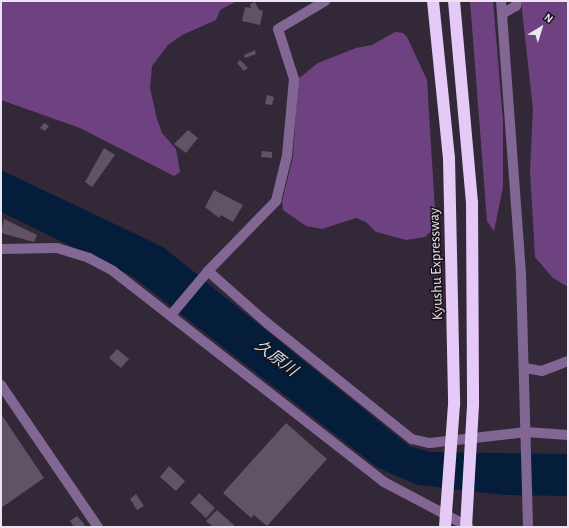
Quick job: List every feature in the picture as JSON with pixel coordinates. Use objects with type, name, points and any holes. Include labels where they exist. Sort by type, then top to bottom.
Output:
[{"type":"highway","name":"Kyushu Expressway","points":[[433,1],[449,158],[454,405],[445,527]]},
{"type":"highway","points":[[454,1],[472,203],[473,404],[466,527]]},
{"type":"street","points":[[174,312],[208,271],[276,201],[287,156],[294,80],[278,28],[325,1]]},
{"type":"street","points":[[501,1],[516,177],[524,368],[528,527]]},
{"type":"street","points":[[502,14],[516,6],[516,1]]},
{"type":"street","points":[[1,249],[57,248],[89,258],[113,271],[174,312],[384,482],[469,527]]},
{"type":"street","points":[[208,271],[267,323],[412,439],[430,443],[526,432],[568,435]]},
{"type":"street","points":[[524,368],[542,370],[568,361]]},
{"type":"street","points":[[1,384],[98,527]]},
{"type":"shaded area","points":[[1,1],[237,1],[220,10],[216,20],[182,35],[168,45],[152,66],[150,88],[157,119],[162,133],[176,149],[180,172],[174,176],[80,128],[1,100]]},
{"type":"shaded area","points":[[470,1],[493,1],[503,121],[503,187],[494,231],[487,221]]},
{"type":"shaded area","points":[[521,1],[568,1],[568,287],[553,278],[535,257],[530,170],[533,109]]},
{"type":"shaded area","points":[[395,32],[403,33],[407,37],[427,80],[436,226],[425,237],[406,240],[376,232],[366,222],[356,218],[322,229],[306,226],[283,210],[282,201],[293,157],[298,79],[318,63],[356,48],[372,45]]},
{"type":"water","name":"久原川","points":[[1,170],[163,247],[409,446],[430,452],[568,454],[568,496],[505,495],[418,485],[378,468],[132,276],[1,212]]},
{"type":"building","points":[[255,2],[259,10],[263,11],[260,25],[242,21],[245,7],[251,8],[250,4]]},
{"type":"building","points":[[255,50],[256,54],[245,58],[244,55]]},
{"type":"building","points":[[240,60],[248,68],[244,71],[237,63]]},
{"type":"building","points":[[267,95],[274,97],[272,105],[265,104]]},
{"type":"building","points":[[44,123],[49,126],[45,131],[40,128]]},
{"type":"building","points":[[188,130],[198,138],[186,153],[174,144]]},
{"type":"building","points":[[104,148],[115,155],[92,187],[85,182]]},
{"type":"building","points":[[262,151],[272,152],[272,158],[261,157]]},
{"type":"building","points":[[214,190],[243,205],[233,222],[221,215],[219,218],[205,207]]},
{"type":"building","points":[[4,219],[37,235],[34,242],[1,233]]},
{"type":"building","points":[[117,349],[129,359],[121,368],[109,358]]},
{"type":"building","points":[[1,414],[44,478],[1,508]]},
{"type":"building","points":[[286,423],[327,459],[267,526],[254,515],[251,518],[223,493]]},
{"type":"building","points":[[169,466],[185,481],[176,491],[160,477]]},
{"type":"building","points":[[199,493],[215,508],[206,518],[190,503]]},
{"type":"building","points":[[136,494],[144,506],[137,510],[130,499]]},
{"type":"building","points":[[217,510],[236,527],[213,527],[206,521]]},
{"type":"building","points":[[77,516],[85,525],[82,527],[74,527],[70,521]]}]
